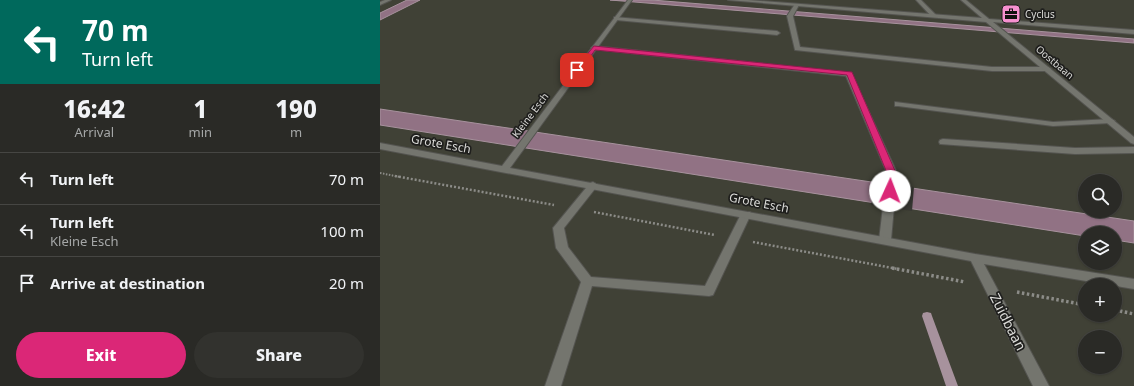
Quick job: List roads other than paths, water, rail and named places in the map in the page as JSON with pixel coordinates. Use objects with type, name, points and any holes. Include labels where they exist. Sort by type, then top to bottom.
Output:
[{"type":"street","points":[[380,4],[389,0]]},
{"type":"street","points":[[730,0],[773,2],[794,10],[934,16],[1134,32]]},
{"type":"street","points":[[918,0],[934,16]]},
{"type":"street","name":"Oostbaan","points":[[963,0],[1134,141]]},
{"type":"street","name":"Kleine Esch","points":[[504,168],[629,2]]},
{"type":"street","points":[[794,10],[797,49],[992,69],[1048,69]]},
{"type":"street","points":[[616,18],[776,33]]},
{"type":"street","points":[[594,48],[850,74],[892,173],[885,240]]},
{"type":"street","points":[[898,104],[1053,124],[1111,121]]},
{"type":"street","points":[[943,142],[1075,151],[1134,150]]},
{"type":"street","name":"Grote Esch","points":[[380,146],[504,168],[975,258],[1134,284]]},
{"type":"street","points":[[593,185],[558,228],[562,248],[587,281],[709,292],[746,214]]},
{"type":"street","name":"Zuidbaan","points":[[975,258],[1041,386]]},
{"type":"street","points":[[553,386],[587,281]]},
{"type":"waterway","points":[[927,316],[952,386]]},
{"type":"place","name":"Cyclus","points":[[1011,14]]}]
